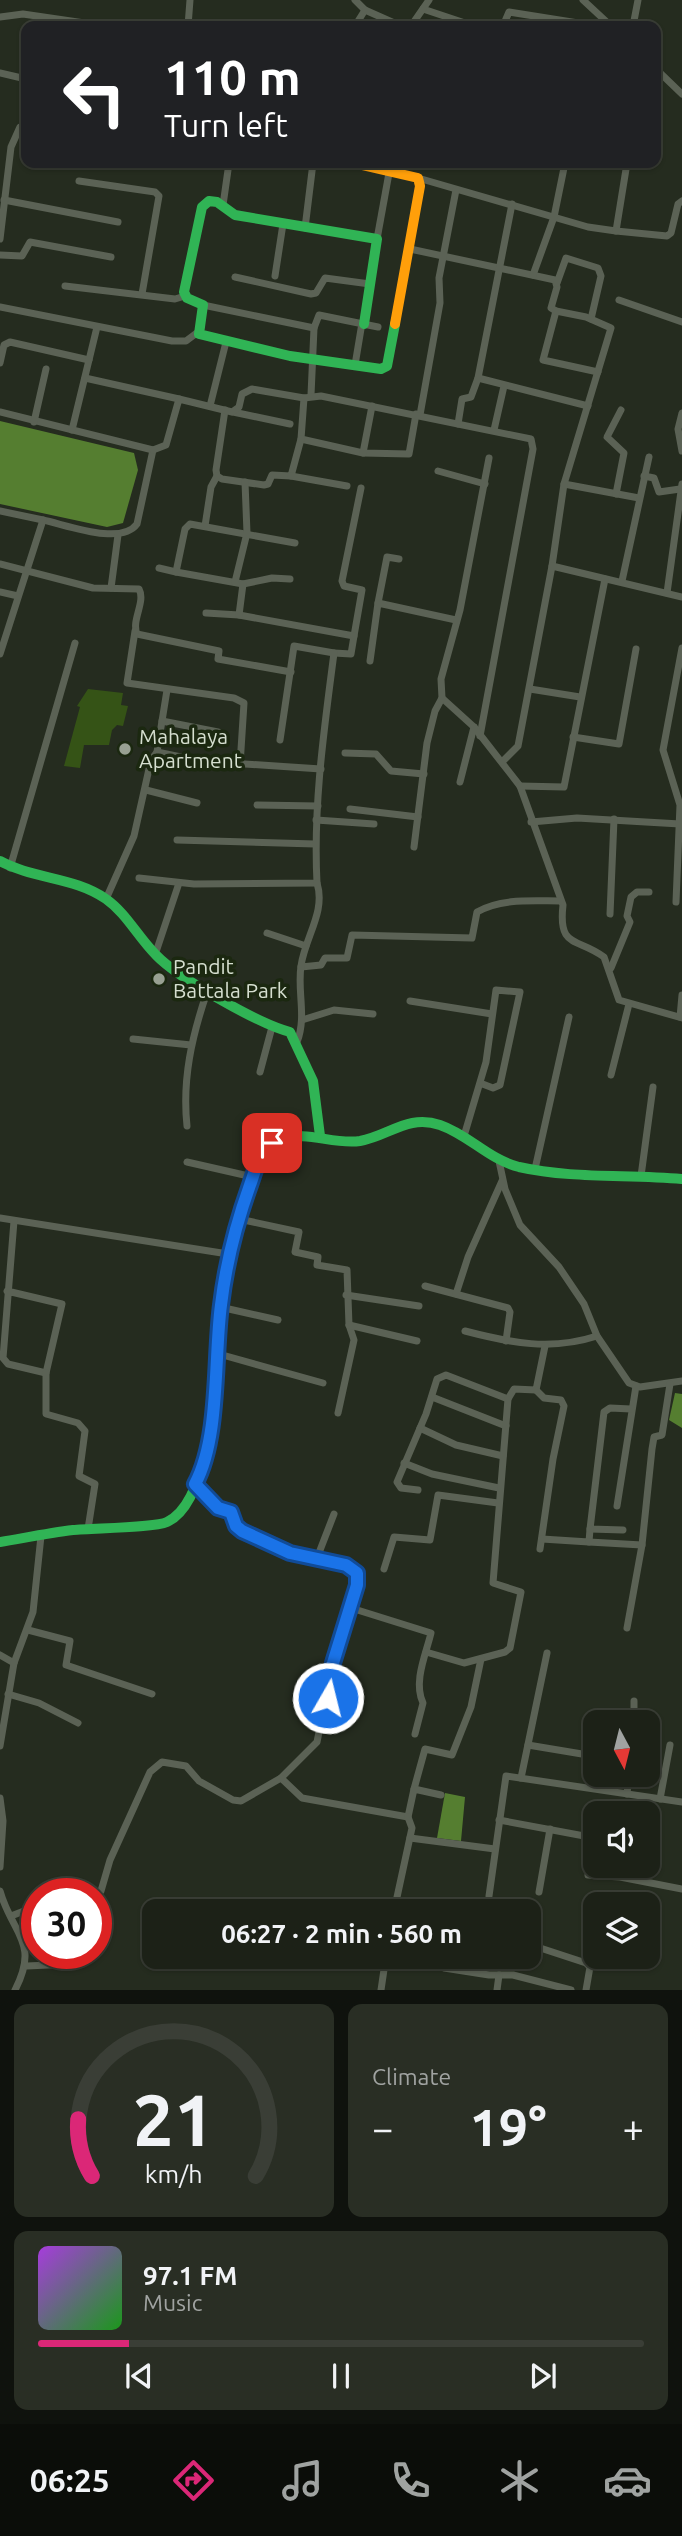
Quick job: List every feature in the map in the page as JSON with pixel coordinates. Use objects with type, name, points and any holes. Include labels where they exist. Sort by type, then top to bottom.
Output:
[{"type":"street","points":[[188,21],[190,0]]},
{"type":"street","points":[[355,0],[365,10],[390,21]]},
{"type":"street","points":[[415,21],[429,0]]},
{"type":"street","points":[[583,0],[606,21]]},
{"type":"street","points":[[634,21],[638,0]]},
{"type":"street","points":[[423,9],[459,21]]},
{"type":"street","points":[[358,21],[365,10]]},
{"type":"street","points":[[505,21],[509,12],[566,21]]},
{"type":"street","points":[[0,17],[23,14],[65,21]]},
{"type":"street","points":[[0,73],[21,78]]},
{"type":"street","points":[[661,74],[682,94]]},
{"type":"street","points":[[0,239],[11,147],[21,127]]},
{"type":"street","points":[[223,205],[228,168]]},
{"type":"street","points":[[305,228],[312,168]]},
{"type":"street","points":[[372,168],[615,231],[667,236],[678,204],[682,201]]},
{"type":"street","points":[[533,275],[554,217],[564,168]]},
{"type":"street","points":[[615,231],[626,168]]},
{"type":"street","points":[[355,365],[389,173]]},
{"type":"street","points":[[198,332],[226,342],[313,359],[381,369],[387,366],[410,249],[418,178]]},
{"type":"street","points":[[79,181],[155,192],[159,196],[142,295]]},
{"type":"street","points":[[301,439],[363,453],[405,457],[408,454],[440,303],[439,278],[456,190]]},
{"type":"street","points":[[4,200],[118,222]]},
{"type":"street","points":[[185,296],[202,206],[209,201],[223,205],[235,215],[377,239]]},
{"type":"street","points":[[458,424],[462,400],[471,397],[478,378],[512,204]]},
{"type":"street","points":[[275,276],[283,225]]},
{"type":"street","points":[[0,255],[22,256],[30,242],[111,257]]},
{"type":"street","points":[[410,249],[533,275],[557,283]]},
{"type":"street","points":[[502,762],[518,746],[552,566],[564,484],[611,328],[591,319],[551,308],[566,258],[598,268],[601,276],[591,319]]},
{"type":"street","points":[[235,277],[311,295],[316,293],[325,278],[370,284]]},
{"type":"street","points":[[65,285],[175,299],[185,296],[203,305],[314,328]]},
{"type":"street","points":[[619,300],[682,322]]},
{"type":"street","points":[[0,307],[178,342],[186,341],[198,332],[203,305]]},
{"type":"street","points":[[556,311],[544,360],[597,372]]},
{"type":"street","points":[[291,476],[301,439],[313,359],[314,328],[319,315],[378,327]]},
{"type":"street","points":[[72,430],[97,327]]},
{"type":"street","points":[[0,363],[4,345],[10,342],[89,360]]},
{"type":"street","points":[[210,406],[226,342]]},
{"type":"street","points":[[34,422],[46,369]]},
{"type":"street","points":[[85,378],[290,424]]},
{"type":"street","points":[[478,378],[587,406]]},
{"type":"street","points":[[494,430],[504,386]]},
{"type":"street","points":[[228,411],[239,407],[246,390],[372,406],[527,436],[531,439],[533,449],[480,736]]},
{"type":"street","points":[[0,412],[153,450],[166,445],[179,399]]},
{"type":"street","points":[[363,453],[372,406]]},
{"type":"street","points":[[205,526],[228,411]]},
{"type":"street","points":[[616,494],[624,453],[607,437],[621,411]]},
{"type":"street","points":[[682,413],[678,429],[682,451]]},
{"type":"street","points":[[0,511],[118,535],[131,531],[137,524],[153,450]]},
{"type":"street","points":[[414,847],[435,711],[442,698],[441,679],[456,620],[489,457]]},
{"type":"street","points":[[622,581],[649,457]]},
{"type":"street","points":[[439,471],[485,484]]},
{"type":"street","points":[[217,476],[264,485],[268,484],[272,475],[291,476],[347,486]]},
{"type":"street","points":[[644,476],[653,478],[659,492],[681,487],[667,593]]},
{"type":"street","points":[[239,615],[239,583],[247,533],[245,482]]},
{"type":"street","points":[[564,484],[639,498]]},
{"type":"street","points":[[361,488],[342,581],[344,586],[380,594]]},
{"type":"street","points":[[0,654],[43,520]]},
{"type":"street","points":[[176,572],[185,528],[190,524],[295,543]]},
{"type":"street","points":[[111,588],[118,535]]},
{"type":"street","points":[[370,661],[387,557],[400,559]]},
{"type":"street","points":[[0,564],[93,588],[142,591],[125,682],[242,700],[245,707],[240,765]]},
{"type":"street","points":[[552,566],[682,597]]},
{"type":"street","points":[[159,568],[239,583],[272,578],[290,579]]},
{"type":"street","points":[[520,786],[564,787],[605,579]]},
{"type":"street","points":[[280,740],[294,646],[351,654],[362,590]]},
{"type":"street","points":[[0,592],[18,596]]},
{"type":"street","points":[[378,603],[456,620]]},
{"type":"street","points":[[206,613],[239,615],[354,636]]},
{"type":"street","points":[[135,631],[142,636],[219,650],[218,659],[291,671]]},
{"type":"street","points":[[75,643],[5,864],[34,878],[87,890],[106,899],[155,956],[207,992],[272,1027],[290,1032],[313,1081],[320,1136]]},
{"type":"street","points":[[676,902],[681,795],[664,760],[663,750],[682,648]]},
{"type":"street","points":[[573,737],[619,744],[636,649]]},
{"type":"street","points":[[297,1042],[302,1020],[301,968],[322,902],[317,883],[316,820],[334,653]]},
{"type":"street","points":[[106,899],[134,836],[151,760],[156,752],[167,690]]},
{"type":"street","points":[[530,690],[580,697]]},
{"type":"street","points":[[442,698],[474,727],[520,786],[563,905],[562,925],[568,938],[599,953],[611,968],[615,994],[629,1004],[681,1018],[682,995]]},
{"type":"street","points":[[162,721],[218,732]]},
{"type":"street","points":[[460,782],[474,727]]},
{"type":"street","points":[[156,752],[240,765],[321,769]]},
{"type":"street","points":[[345,753],[376,754],[391,771],[424,774]]},
{"type":"street","points":[[146,790],[197,803]]},
{"type":"street","points":[[257,805],[318,806]]},
{"type":"street","points":[[350,809],[418,817]]},
{"type":"street","points":[[531,822],[614,819],[680,824]]},
{"type":"street","points":[[610,914],[614,819]]},
{"type":"street","points":[[316,820],[374,824]]},
{"type":"street","points":[[177,840],[315,844]]},
{"type":"street","points":[[139,878],[179,883],[317,883]]},
{"type":"street","points":[[155,956],[179,883]]},
{"type":"street","points":[[611,968],[630,922],[627,916],[631,897],[637,892],[649,892]]},
{"type":"street","points":[[301,968],[321,965],[325,958],[347,958],[352,935],[472,938],[477,912],[485,907],[516,902],[560,901]]},
{"type":"street","points":[[267,933],[306,946]]},
{"type":"street","points":[[464,1136],[486,1062],[496,990],[520,992],[500,1085],[493,1088],[480,1083]]},
{"type":"street","points":[[187,1125],[183,1094],[191,1045],[207,992]]},
{"type":"street","points":[[410,1002],[492,1014]]},
{"type":"street","points":[[611,1075],[629,1004]]},
{"type":"street","points":[[302,1020],[334,1010],[373,1014]]},
{"type":"street","points":[[535,1169],[569,1017]]},
{"type":"street","points":[[260,1072],[272,1027]]},
{"type":"street","points":[[133,1039],[191,1045]]},
{"type":"street","points":[[641,1176],[653,1087]]},
{"type":"street","points":[[0,1542],[88,1529],[167,1522],[179,1517],[202,1473],[219,1354],[220,1307],[228,1254],[259,1157],[272,1143],[290,1136],[320,1136],[359,1141],[393,1126],[414,1122],[437,1123],[464,1136],[499,1161],[535,1169],[682,1179]]},
{"type":"street","points":[[499,1161],[503,1181],[520,1224],[559,1267],[584,1304],[597,1336],[623,1376],[636,1385],[682,1381]]},
{"type":"street","points":[[187,1162],[253,1177]]},
{"type":"street","points":[[456,1294],[468,1257],[503,1181]]},
{"type":"street","points":[[0,1218],[228,1254]]},
{"type":"street","points":[[239,1219],[299,1232],[295,1252],[318,1258],[317,1265],[347,1270],[346,1295],[349,1325],[354,1340],[338,1413]]},
{"type":"street","points":[[14,1221],[3,1358],[8,1364],[46,1373]]},
{"type":"street","points":[[425,1286],[508,1308],[510,1312],[506,1341]]},
{"type":"street","points":[[7,1291],[62,1304],[46,1373],[46,1414],[78,1423],[86,1431],[79,1476],[94,1484],[88,1529]]},
{"type":"street","points":[[346,1295],[419,1306]]},
{"type":"street","points":[[220,1307],[278,1320]]},
{"type":"street","points":[[349,1325],[417,1341]]},
{"type":"street","points":[[465,1331],[506,1341],[545,1346],[597,1336]]},
{"type":"street","points":[[536,1390],[545,1346]]},
{"type":"street","points":[[219,1354],[323,1383]]},
{"type":"street","points":[[418,1490],[397,1486],[437,1379],[446,1376],[508,1399]]},
{"type":"street","points":[[627,1628],[642,1545],[654,1437],[662,1435],[670,1384]]},
{"type":"street","points":[[617,1506],[636,1385]]},
{"type":"street","points":[[426,1653],[464,1663],[505,1653],[510,1648],[521,1592],[494,1583],[499,1488],[508,1399],[514,1390],[536,1390],[544,1398],[561,1400],[564,1406],[540,1549]]},
{"type":"street","points":[[432,1397],[506,1426]]},
{"type":"street","points":[[589,1542],[604,1412],[610,1408],[631,1409]]},
{"type":"street","points":[[420,1427],[456,1445],[503,1456]]},
{"type":"street","points":[[404,1463],[432,1474],[499,1488]]},
{"type":"street","points":[[105,1878],[110,1860],[150,1772],[162,1762],[186,1766],[199,1781],[233,1800],[249,1799],[281,1778],[317,1742],[333,1663],[357,1585],[357,1573],[346,1565],[290,1553],[242,1531],[236,1526],[231,1512],[218,1508],[195,1484]]},
{"type":"street","points":[[383,1569],[394,1537],[427,1541],[432,1537],[438,1495],[498,1503]]},
{"type":"street","points":[[317,1558],[334,1514]]},
{"type":"street","points":[[590,1529],[623,1530]]},
{"type":"street","points":[[0,1746],[1,1725],[14,1663],[29,1630],[38,1585],[41,1536]]},
{"type":"street","points":[[542,1539],[642,1545]]},
{"type":"street","points":[[351,1608],[431,1633],[418,1693],[423,1703],[415,1734]]},
{"type":"street","points":[[29,1630],[70,1641],[65,1665],[152,1694]]},
{"type":"street","points":[[522,1778],[547,1653]]},
{"type":"street","points":[[0,1655],[14,1663]]},
{"type":"street","points":[[408,1817],[425,1749],[452,1755],[471,1707],[481,1659]]},
{"type":"street","points":[[8,1694],[38,1703],[78,1723]]},
{"type":"street","points":[[634,1701],[634,1710]]},
{"type":"street","points":[[528,1745],[582,1754]]},
{"type":"street","points":[[660,1799],[670,1745]]},
{"type":"street","points":[[281,1778],[302,1798],[408,1817],[412,1822],[410,1838],[397,1899]]},
{"type":"street","points":[[489,1896],[505,1778],[522,1778],[682,1802]]},
{"type":"street","points":[[626,1794],[627,1787]]},
{"type":"street","points":[[414,1789],[441,1795]]},
{"type":"street","points":[[0,1798],[3,1821],[0,1867]]},
{"type":"street","points":[[499,1820],[583,1836]]},
{"type":"street","points":[[540,1892],[551,1829]]},
{"type":"street","points":[[410,1838],[495,1849]]},
{"type":"street","points":[[625,1878],[682,1889]]},
{"type":"street","points":[[0,1891],[2,1905],[21,1937]]},
{"type":"street","points":[[11,1916],[21,1912]]},
{"type":"street","points":[[541,1948],[586,1964],[590,1972],[586,1990]]},
{"type":"street","points":[[15,1990],[26,1969]]},
{"type":"street","points":[[381,1990],[384,1969]]},
{"type":"street","points":[[452,1969],[513,1975],[571,1990]]},
{"type":"street","points":[[497,1990],[499,1975]]},
{"type":"shaded area","points":[[0,421],[134,453],[138,470],[123,523],[107,527],[0,504]]},
{"type":"shaded area","points":[[88,689],[123,693],[121,705],[128,706],[123,726],[117,725],[112,730],[109,745],[84,745],[80,768],[64,766],[80,707],[77,706]]},
{"type":"shaded area","points":[[675,1393],[682,1394],[682,1428],[669,1420]]},
{"type":"shaded area","points":[[445,1793],[465,1797],[461,1841],[437,1838]]},
{"type":"traffic: fast","points":[[364,324],[377,239],[235,215],[217,202],[209,201],[202,207],[184,292],[187,298],[203,305],[199,334],[290,356],[381,369],[387,366],[395,324]]},
{"type":"traffic: fast","points":[[0,861],[81,886],[106,899],[126,918],[156,955],[182,976],[240,1010],[290,1032],[313,1081],[320,1136]]},
{"type":"traffic: fast","points":[[0,1542],[73,1530],[160,1524],[167,1522],[184,1507],[197,1483],[212,1417],[220,1315],[233,1240],[259,1160],[273,1143],[301,1136],[360,1141],[408,1124],[429,1122],[450,1129],[498,1158],[519,1167],[580,1175],[682,1179]]},
{"type":"traffic: slow","points":[[375,168],[418,178],[420,186],[395,324]]},
{"type":"place","name":"Mahalaya Apartment","points":[[125,749]]},
{"type":"place","name":"Pandit Battala Park","points":[[159,979]]},
{"type":"route","points":[[272,1143],[259,1157],[228,1254],[220,1307],[218,1362],[209,1431],[202,1473],[195,1484],[218,1508],[231,1512],[236,1526],[242,1531],[290,1553],[346,1565],[357,1573],[351,1608],[333,1663],[328,1698]]}]
